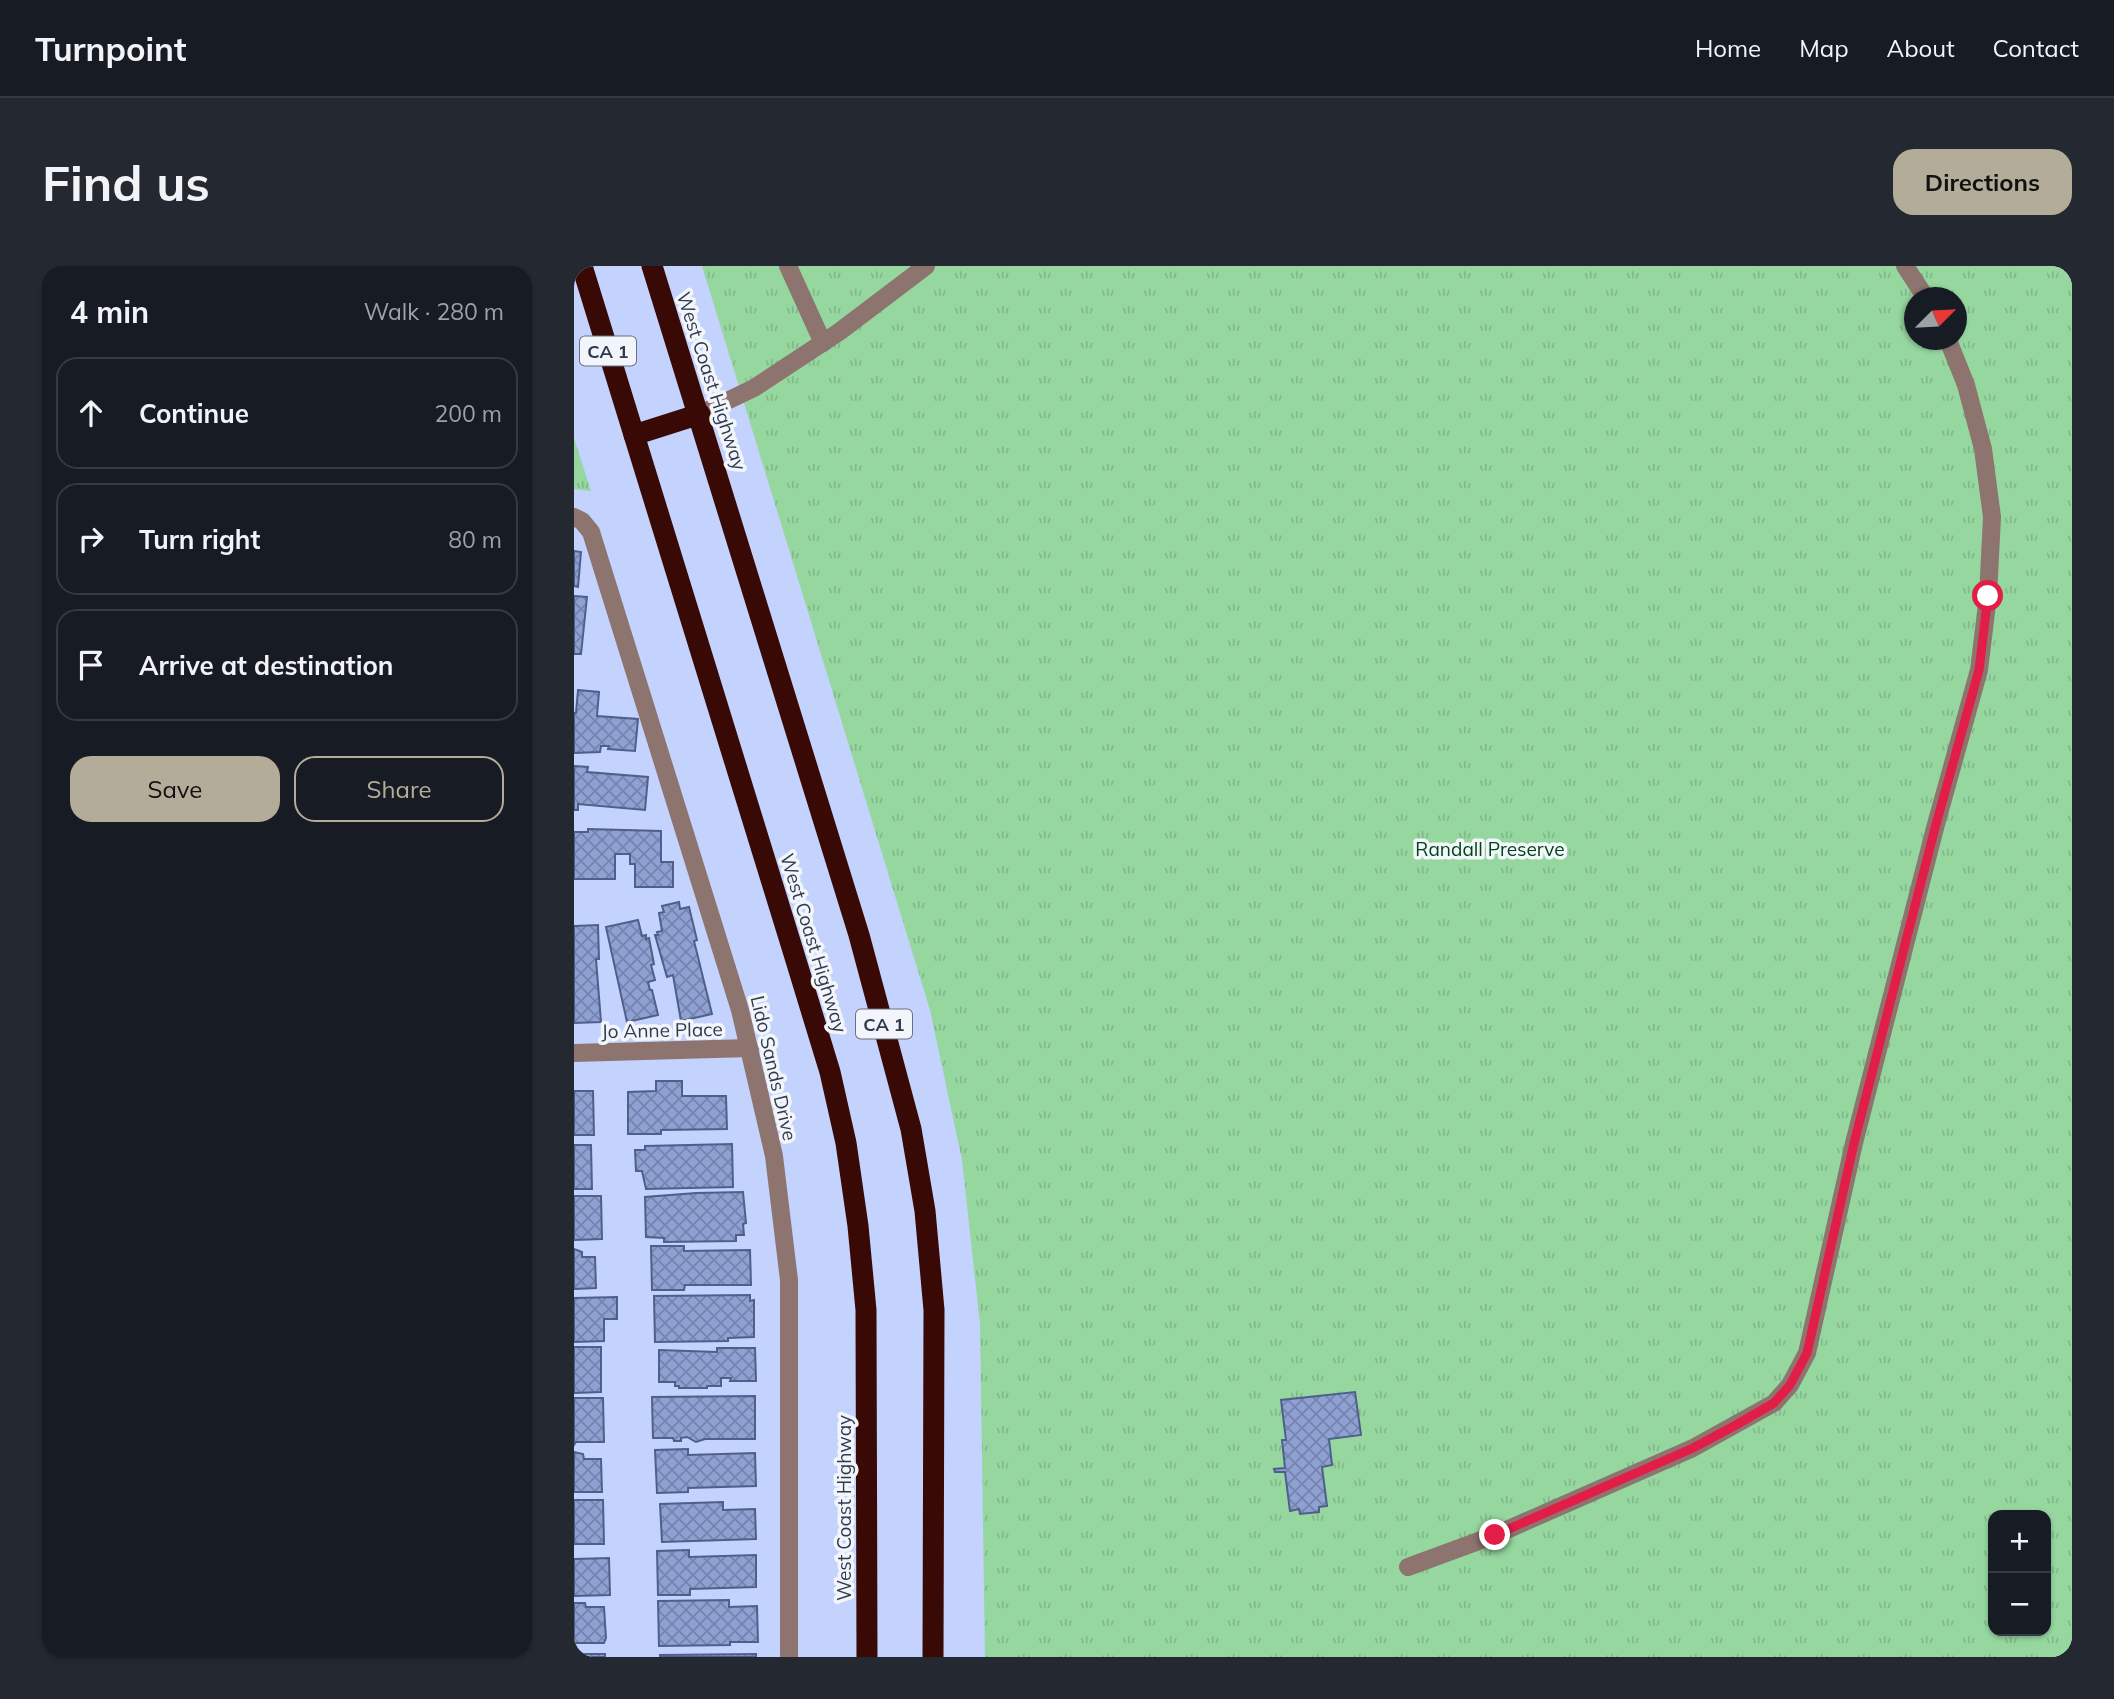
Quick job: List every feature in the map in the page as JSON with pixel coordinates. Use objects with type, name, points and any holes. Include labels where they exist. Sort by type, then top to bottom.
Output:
[{"type":"highway","name":"West Coast Highway","points":[[582,266],[830,1072],[846,1143],[866,1310],[867,1657]]},
{"type":"highway","name":"West Coast Highway","points":[[652,266],[700,414],[859,935],[911,1129],[925,1210],[934,1310],[933,1657]]},
{"type":"highway","points":[[634,435],[700,414]]},
{"type":"street","points":[[788,266],[823,343]]},
{"type":"street","points":[[700,414],[754,388],[823,343],[926,266]]},
{"type":"street","points":[[1905,266],[1919,287]]},
{"type":"street","points":[[1408,1567],[1495,1535],[1693,1448],[1774,1403],[1790,1385],[1807,1353],[1854,1143],[1935,828],[1979,670],[1988,596],[1992,517],[1980,436],[1966,385],[1952,350]]},
{"type":"street","name":"Lido Sands Drive","points":[[574,517],[582,521],[591,533],[736,997],[774,1156],[789,1280],[789,1657]]},
{"type":"street","name":"Jo Anne Place","points":[[574,1053],[750,1048]]},
{"type":"green space","name":"Randall Preserve","points":[[702,266],[2072,266],[2072,1657],[985,1657],[980,1324],[962,1160],[930,1010]]},
{"type":"green space","points":[[574,438],[591,491],[574,489]]},
{"type":"building","points":[[574,551],[581,552],[578,587],[574,586]]},
{"type":"building","points":[[574,596],[587,597],[581,654],[574,654]]},
{"type":"building","points":[[578,690],[599,692],[597,716],[638,719],[635,751],[601,746],[600,752],[574,753],[574,713]]},
{"type":"building","points":[[574,766],[588,767],[587,772],[648,777],[645,810],[578,804],[578,810],[574,810]]},
{"type":"building","points":[[588,829],[661,831],[661,862],[673,862],[673,887],[635,887],[635,864],[630,864],[630,854],[615,854],[615,879],[574,879],[574,832],[588,832]]},
{"type":"building","points":[[679,902],[680,909],[689,907],[697,940],[694,941],[712,1014],[681,1021],[673,975],[667,977],[655,935],[662,931],[659,913],[664,912],[662,906]]},
{"type":"building","points":[[638,920],[642,936],[649,938],[655,980],[648,982],[658,1015],[627,1022],[606,927]]},
{"type":"building","points":[[598,925],[599,959],[596,959],[601,1022],[574,1023],[574,926]]},
{"type":"building","points":[[656,1081],[682,1081],[682,1096],[726,1096],[727,1129],[661,1130],[661,1134],[628,1134],[628,1092],[656,1091]]},
{"type":"building","points":[[574,1091],[593,1091],[594,1135],[574,1135]]},
{"type":"building","points":[[732,1144],[733,1187],[646,1189],[642,1171],[636,1171],[635,1150],[645,1150],[645,1146]]},
{"type":"building","points":[[574,1145],[591,1145],[592,1189],[574,1189]]},
{"type":"building","points":[[743,1192],[746,1223],[743,1224],[744,1235],[736,1235],[736,1241],[664,1242],[664,1238],[646,1237],[645,1197]]},
{"type":"building","points":[[574,1196],[601,1196],[602,1239],[574,1240]]},
{"type":"building","points":[[651,1246],[684,1246],[684,1251],[750,1250],[751,1285],[685,1285],[684,1290],[652,1290]]},
{"type":"building","points":[[574,1249],[582,1252],[582,1257],[595,1257],[596,1288],[574,1289]]},
{"type":"building","points":[[750,1295],[750,1301],[754,1300],[754,1337],[728,1338],[728,1341],[655,1342],[654,1296]]},
{"type":"building","points":[[617,1297],[617,1319],[604,1319],[604,1341],[574,1342],[574,1298]]},
{"type":"building","points":[[574,1347],[601,1347],[601,1392],[574,1393]]},
{"type":"building","points":[[717,1348],[755,1348],[756,1381],[730,1381],[731,1378],[721,1378],[721,1386],[707,1388],[679,1388],[675,1386],[675,1382],[659,1382],[659,1350],[717,1352]]},
{"type":"building","points":[[1355,1392],[1361,1435],[1329,1439],[1332,1465],[1322,1467],[1327,1506],[1319,1507],[1319,1512],[1300,1514],[1299,1509],[1290,1511],[1285,1472],[1275,1472],[1274,1469],[1285,1468],[1282,1440],[1286,1440],[1281,1400]]},
{"type":"building","points":[[755,1396],[755,1439],[705,1439],[696,1442],[687,1437],[681,1438],[681,1441],[674,1441],[673,1438],[653,1438],[652,1397]]},
{"type":"building","points":[[574,1398],[603,1398],[604,1442],[576,1442],[574,1445]]},
{"type":"building","points":[[688,1449],[688,1455],[755,1453],[756,1486],[688,1488],[688,1492],[657,1493],[655,1450]]},
{"type":"building","points":[[574,1452],[583,1454],[584,1459],[601,1459],[602,1492],[574,1492]]},
{"type":"building","points":[[574,1500],[603,1500],[604,1544],[574,1544]]},
{"type":"building","points":[[723,1502],[723,1510],[755,1509],[756,1539],[662,1542],[660,1504]]},
{"type":"building","points":[[689,1550],[689,1557],[756,1555],[756,1587],[690,1589],[690,1595],[658,1595],[657,1551]]},
{"type":"building","points":[[609,1558],[610,1595],[574,1596],[574,1559]]},
{"type":"building","points":[[729,1600],[729,1607],[757,1606],[758,1642],[659,1646],[658,1601]]},
{"type":"building","points":[[574,1603],[585,1603],[586,1607],[604,1607],[604,1643],[574,1643]]},
{"type":"building","points":[[574,1654],[605,1654],[605,1657],[574,1657]]},
{"type":"building","points":[[756,1654],[756,1657],[660,1657],[660,1655]]},
{"type":"route","points":[[1495,1535],[1693,1448],[1774,1403],[1790,1385],[1807,1353],[1854,1143],[1935,828],[1979,670],[1988,596]]}]
